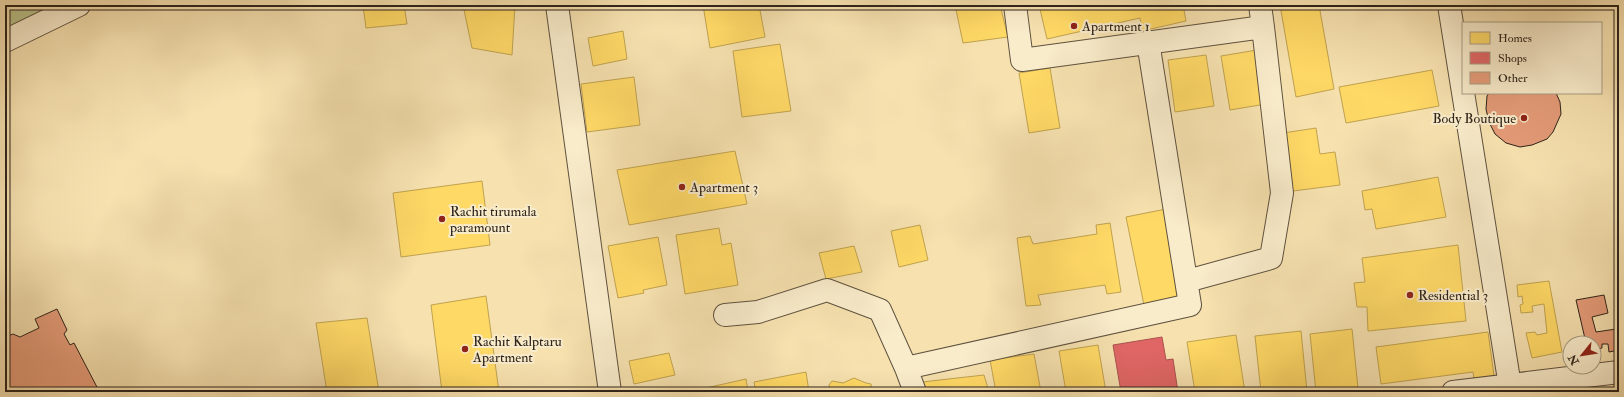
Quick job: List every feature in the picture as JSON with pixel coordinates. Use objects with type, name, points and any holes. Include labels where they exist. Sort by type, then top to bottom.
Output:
[{"type":"street","points":[[5,41],[80,5]]},
{"type":"street","points":[[557,5],[610,392]]},
{"type":"street","points":[[1015,5],[1022,60],[1263,27]]},
{"type":"street","points":[[1187,282],[1271,258],[1282,193],[1260,5]]},
{"type":"street","points":[[1449,5],[1462,86]]},
{"type":"street","points":[[906,368],[1190,305],[1148,42]]},
{"type":"street","points":[[1463,94],[1510,386]]},
{"type":"street","points":[[725,315],[758,312],[827,290],[880,310],[915,392]]},
{"type":"street","points":[[1453,392],[1619,372]]},
{"type":"green space","points":[[5,5],[68,5],[5,35]]},
{"type":"building: Homes","points":[[363,5],[404,5],[407,24],[366,28]]},
{"type":"building: Homes","points":[[463,5],[515,5],[512,55],[472,48]]},
{"type":"building: Homes","points":[[703,5],[759,5],[765,37],[710,48]]},
{"type":"building: Homes","points":[[955,5],[1000,5],[1008,37],[963,43]]},
{"type":"building: Homes","name":"Apartment 1","points":[[1039,5],[1183,5],[1186,21],[1142,31],[1140,18],[1047,39]]},
{"type":"building: Homes","points":[[1280,5],[1319,5],[1334,89],[1296,97]]},
{"type":"building: Homes","points":[[623,31],[627,59],[593,66],[588,38]]},
{"type":"building: Homes","points":[[780,44],[791,111],[742,117],[733,51]]},
{"type":"building: Homes","points":[[1257,50],[1266,104],[1230,110],[1221,56]]},
{"type":"building: Homes","name":"Apartment 1","points":[[1206,55],[1214,106],[1175,112],[1168,60]]},
{"type":"building: Homes","points":[[1050,68],[1060,128],[1029,133],[1019,73]]},
{"type":"building: Homes","points":[[1432,70],[1439,106],[1346,123],[1339,87]]},
{"type":"building: Homes","points":[[634,77],[640,125],[587,132],[581,84]]},
{"type":"building: Homes","points":[[1316,128],[1320,154],[1335,152],[1340,185],[1293,191],[1283,133]]},
{"type":"building: Homes","name":"Apartment 3","points":[[735,151],[747,204],[629,225],[617,170]]},
{"type":"building: Homes","points":[[1438,177],[1446,217],[1376,229],[1372,209],[1365,210],[1362,191]]},
{"type":"building: Homes","name":"Rachit tirumala paramount","points":[[482,181],[490,245],[401,257],[393,193]]},
{"type":"building: Homes","points":[[1166,209],[1185,302],[1145,310],[1126,217]]},
{"type":"building: Homes","points":[[1110,223],[1121,292],[1107,294],[1105,285],[1038,295],[1041,305],[1026,306],[1017,238],[1030,236],[1033,244],[1097,234],[1096,225]]},
{"type":"building: Homes","points":[[920,225],[928,260],[899,267],[891,231]]},
{"type":"building: Homes","name":"Apartment 3","points":[[719,228],[722,245],[731,243],[738,285],[685,294],[676,235]]},
{"type":"building: Homes","points":[[658,237],[667,285],[643,290],[644,293],[618,298],[608,246]]},
{"type":"building: Homes","name":"Residential 3","points":[[1458,245],[1466,321],[1368,331],[1367,307],[1357,307],[1354,283],[1365,282],[1362,258]]},
{"type":"building: Homes","points":[[854,246],[862,272],[826,279],[819,253]]},
{"type":"building: Homes","points":[[1549,281],[1562,352],[1532,358],[1526,333],[1535,332],[1537,335],[1547,333],[1544,304],[1532,306],[1533,312],[1521,313],[1520,305],[1523,304],[1522,296],[1518,297],[1517,285]]},
{"type":"building: Homes","name":"Rachit Kalptaru Apartment","points":[[486,296],[499,392],[442,392],[431,305]]},
{"type":"building: Homes","points":[[367,318],[379,392],[327,392],[316,323]]},
{"type":"building: Homes","points":[[1352,329],[1358,388],[1316,392],[1310,334]]},
{"type":"building: Homes","points":[[1301,331],[1307,392],[1261,392],[1255,336]]},
{"type":"building: Homes","name":"Residential 3","points":[[1488,332],[1495,383],[1475,386],[1473,372],[1381,384],[1376,347]]},
{"type":"building: Homes","points":[[1236,335],[1245,392],[1195,392],[1187,342]]},
{"type":"building: Homes","points":[[1098,345],[1106,392],[1066,392],[1059,351]]},
{"type":"building: Homes","points":[[669,353],[675,375],[634,384],[629,361]]},
{"type":"building: Homes","points":[[1034,354],[1041,392],[996,392],[990,360]]},
{"type":"building: Homes","points":[[806,372],[809,392],[756,392],[754,382]]},
{"type":"building: Homes","points":[[984,375],[989,392],[925,392],[922,382]]},
{"type":"building: Homes","points":[[854,378],[871,384],[872,392],[830,392],[829,385],[832,381],[843,383]]},
{"type":"building: Homes","points":[[746,379],[748,392],[697,392],[697,390]]},
{"type":"building: Shops","points":[[1162,337],[1166,360],[1173,359],[1178,392],[1121,392],[1113,345]]},
{"type":"building: Other","name":"Body Boutique","points":[[1488,94],[1556,94],[1560,102],[1561,114],[1553,132],[1547,139],[1532,145],[1520,147],[1506,143],[1495,134],[1489,122],[1486,109]]},
{"type":"building: Other","points":[[1604,295],[1608,313],[1592,317],[1596,332],[1616,329],[1619,341],[1619,350],[1609,352],[1608,344],[1602,344],[1602,335],[1584,335],[1576,300]]},
{"type":"building: Other","points":[[57,309],[67,330],[64,334],[70,345],[74,343],[98,389],[92,392],[5,392],[5,331],[8,336],[13,334],[20,337],[39,328],[35,319]]},
{"type":"place","name":"Apartment 1","points":[[1074,26]]},
{"type":"place","name":"Body Boutique","points":[[1524,118]]},
{"type":"place","name":"Apartment 3","points":[[682,187]]},
{"type":"place","name":"Rachit tirumala paramount","points":[[442,219]]},
{"type":"place","name":"Residential 3","points":[[1410,295]]},
{"type":"place","name":"Rachit Kalptaru Apartment","points":[[465,349]]}]
